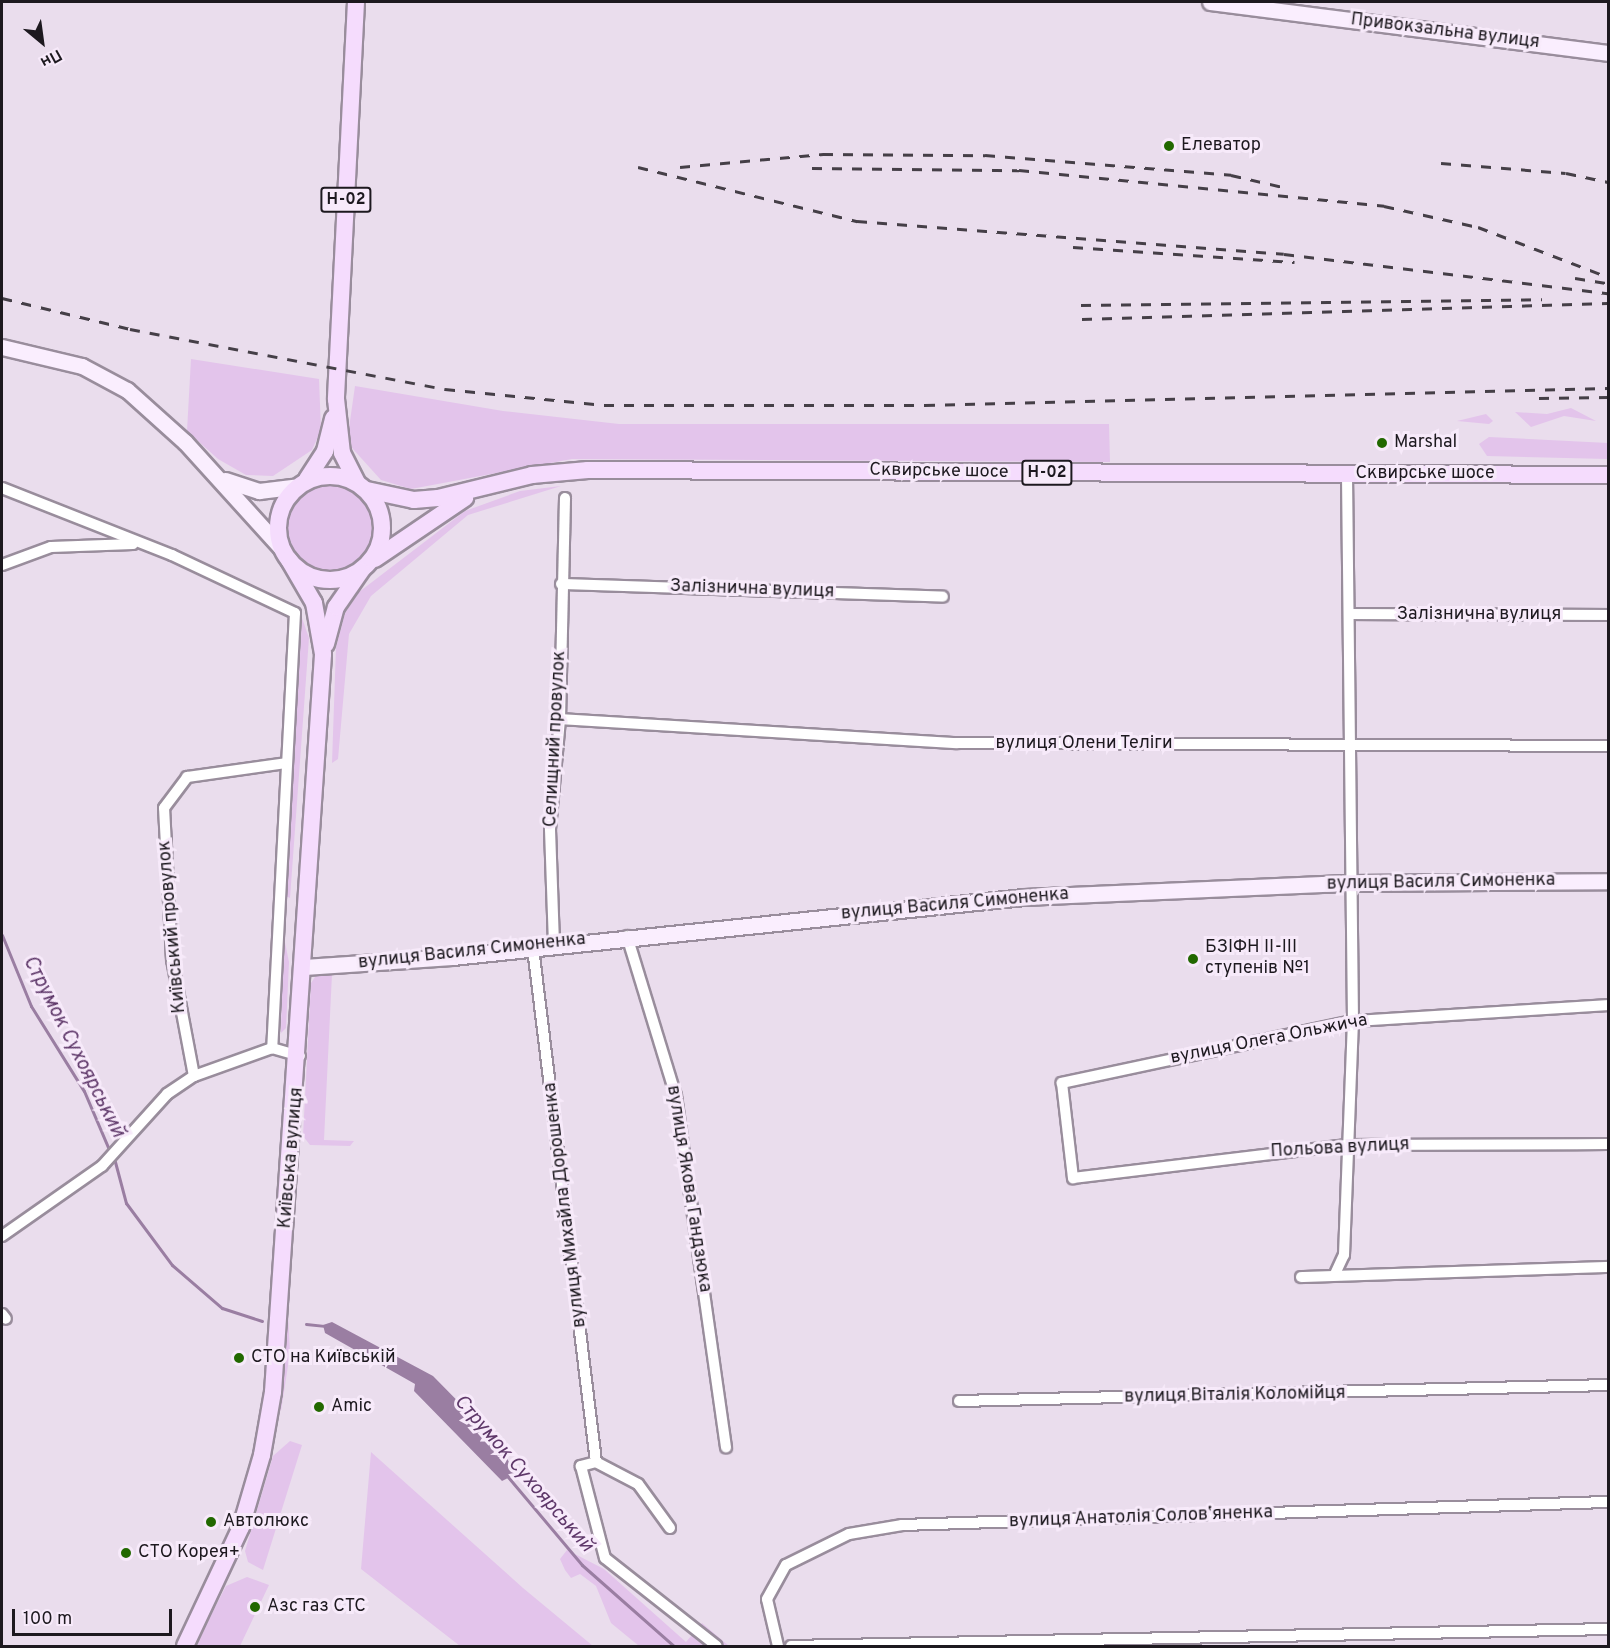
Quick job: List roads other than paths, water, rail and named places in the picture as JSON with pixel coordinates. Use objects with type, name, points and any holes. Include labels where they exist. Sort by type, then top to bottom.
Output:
[{"type":"main road","name":"Н-02","points":[[356,2],[336,399],[325,451],[280,516],[285,554],[322,580],[368,565]]},
{"type":"main road","name":"Н-02","points":[[336,399],[342,453],[362,487]]},
{"type":"main road","name":"Сквирське шосе","points":[[362,487],[414,500],[488,487],[532,475],[588,470],[1608,475]]},
{"type":"main road","points":[[301,483],[334,476],[362,487],[382,518],[383,534],[368,565]]},
{"type":"main road","name":"Сквирське шосе","points":[[368,565],[436,513],[488,487]]},
{"type":"main road","name":"Київська вулиця","points":[[285,554],[314,603],[323,654]]},
{"type":"main road","name":"Київська вулиця","points":[[185,1647],[241,1527],[262,1455],[277,1356],[300,1056],[323,654],[336,607],[368,565]]},
{"type":"street","name":"Привокзальна вулиця","points":[[1210,2],[1608,53]]},
{"type":"street","points":[[2,347],[63,359],[101,374],[152,411],[217,476],[285,554]]},
{"type":"street","points":[[1335,1274],[1344,1256],[1353,1021],[1347,473]]},
{"type":"street","points":[[217,476],[259,491],[301,483]]},
{"type":"street","points":[[2,489],[141,544],[288,607],[298,619],[286,763],[272,1048]]},
{"type":"street","name":"Селищний провулок","points":[[554,944],[550,829],[560,719],[561,584],[565,498]]},
{"type":"street","points":[[2,565],[51,548],[141,544]]},
{"type":"street","name":"Залізнична вулиця","points":[[561,584],[943,597]]},
{"type":"street","name":"Залізнична вулиця","points":[[1350,614],[1608,615]]},
{"type":"street","name":"вулиця Олени Теліги","points":[[560,719],[956,743],[1608,746]]},
{"type":"street","name":"Київський провулок","points":[[194,1076],[172,960],[164,808],[187,777],[286,763]]},
{"type":"street","name":"вулиця Василя Симоненка","points":[[304,967],[533,948],[627,936],[1024,897],[1351,883],[1608,881]]},
{"type":"street","name":"вулиця Якова Гандзюка","points":[[627,936],[676,1096],[726,1447]]},
{"type":"street","name":"вулиця Михайла Дорошенка","points":[[533,948],[596,1462]]},
{"type":"street","name":"вулиця Олега Ольжича","points":[[1073,1178],[1062,1083],[1353,1021],[1608,1005]]},
{"type":"street","points":[[2,1236],[107,1161],[168,1094],[194,1076],[272,1048],[300,1056]]},
{"type":"street","name":"Польова вулиця","points":[[1073,1178],[1347,1145],[1608,1144]]},
{"type":"street","points":[[1301,1277],[1335,1274],[1608,1267]]},
{"type":"street","name":"вулиця Віталія Коломійця","points":[[959,1401],[1608,1385]]},
{"type":"street","points":[[670,1528],[638,1484],[596,1462],[581,1466],[605,1558],[717,1647]]},
{"type":"street","name":"вулиця Анатолія Соловʼяненка","points":[[778,1647],[767,1599],[786,1565],[849,1534],[891,1527],[1608,1502]]},
{"type":"street","points":[[791,1647],[1608,1629]]},
{"type":"waterway","name":"Струмок Сухоярський","points":[[2,935],[31,1006],[84,1091],[110,1152]]},
{"type":"waterway","name":"Струмок Сухоярський","points":[[114,1158],[126,1203],[172,1265],[222,1308],[262,1321]]},
{"type":"waterway","name":"Струмок Сухоярський","points":[[306,1324],[324,1326]]},
{"type":"waterway","name":"Струмок Сухоярський","points":[[508,1477],[582,1565],[674,1646]]},
{"type":"railway","points":[[680,167],[823,154],[985,155],[1231,175],[1283,187]]},
{"type":"railway","points":[[1441,163],[1566,173],[1608,182]]},
{"type":"railway","points":[[638,167],[857,221],[1284,254],[1608,293]]},
{"type":"railway","points":[[812,168],[1019,170],[1384,206],[1478,227],[1608,277]]},
{"type":"railway","points":[[1073,247],[1294,262]]},
{"type":"railway","points":[[1575,278],[1608,283]]},
{"type":"railway","points":[[2,298],[130,329],[445,389],[604,405],[925,405],[1608,388]]},
{"type":"railway","points":[[1081,305],[1542,299]]},
{"type":"railway","points":[[1082,319],[1608,303]]},
{"type":"railway","points":[[1539,398],[1608,397]]},
{"type":"place","name":"Елеватор","points":[[1169,146]]},
{"type":"place","name":"Marshal","points":[[1382,443]]},
{"type":"place","name":"БЗІФН ІІ-ІІІ ступенів №1","points":[[1193,959]]},
{"type":"place","name":"СТО на Київській","points":[[239,1358]]},
{"type":"place","name":"Amic","points":[[319,1407]]},
{"type":"place","name":"Автолюкс","points":[[211,1522]]},
{"type":"place","name":"СТО Корея+","points":[[126,1553]]},
{"type":"place","name":"Азс газ СТС","points":[[255,1607]]}]
